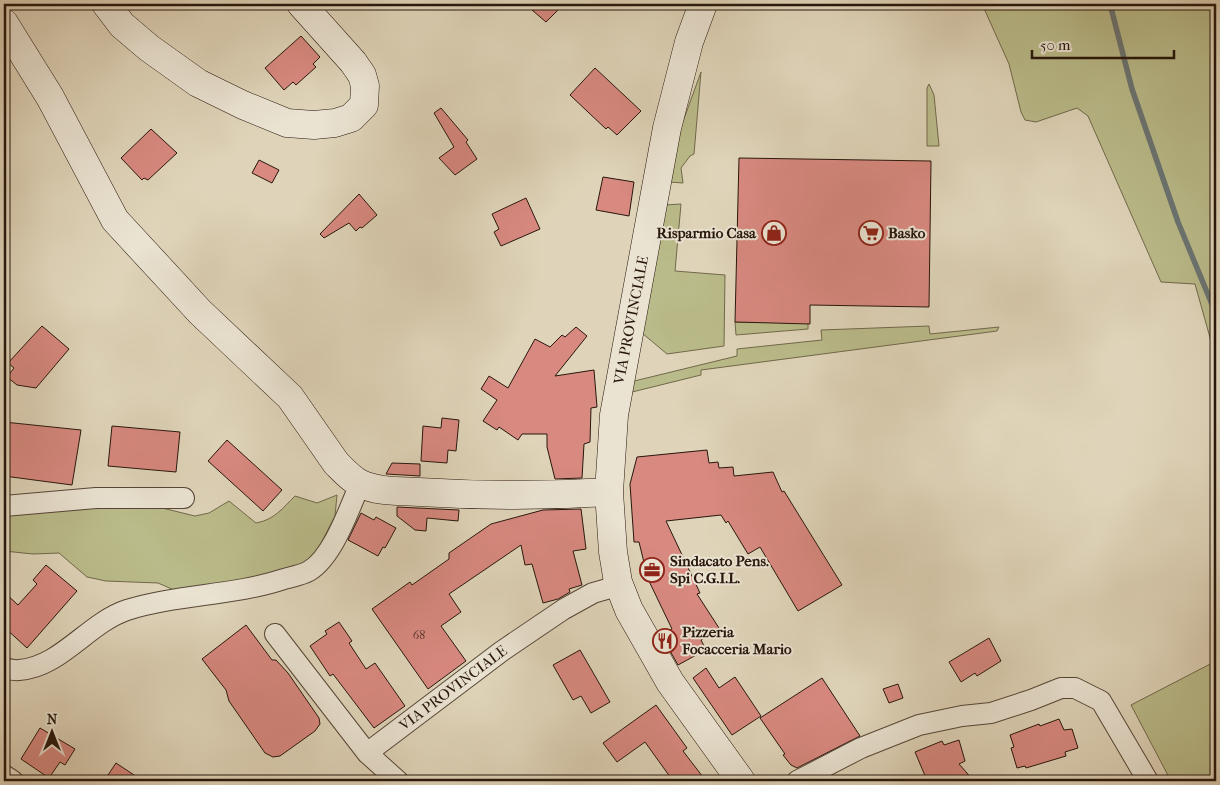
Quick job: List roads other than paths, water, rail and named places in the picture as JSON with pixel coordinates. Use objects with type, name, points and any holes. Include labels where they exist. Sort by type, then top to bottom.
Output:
[{"type":"street","points":[[106,4],[122,25],[149,48],[198,83],[243,105],[287,123],[314,125],[335,123],[351,118],[364,105],[365,86],[362,75],[353,62],[301,4]]},
{"type":"street","name":"VIA PROVINCIALE","points":[[703,4],[690,42],[667,128],[614,415],[610,492],[613,552],[618,582],[629,610],[666,675],[721,754],[726,781]]},
{"type":"street","points":[[4,23],[50,97],[115,220],[200,312],[290,397],[345,473],[360,484],[397,491],[463,495],[544,496],[610,492]]},
{"type":"street","points":[[4,668],[18,671],[38,666],[101,624],[126,611],[161,602],[263,586],[308,571],[324,559],[360,484]]},
{"type":"street","points":[[4,506],[96,498],[184,498]]},
{"type":"street","name":"VIA PROVINCIALE","points":[[367,753],[502,651],[564,609],[618,582]]},
{"type":"street","points":[[274,634],[367,753],[398,781]]},
{"type":"street","points":[[797,781],[861,748],[919,725],[962,716],[991,713],[1061,688],[1075,688],[1101,700],[1148,781]]},
{"type":"street","points":[[721,754],[741,781]]},
{"type":"street","points":[[4,775],[14,781]]},
{"type":"waterway","points":[[1110,4],[1132,89],[1178,222],[1216,314]]},
{"type":"place","name":"Risparmio Casa","points":[[774,233]]},
{"type":"place","name":"Basko","points":[[871,233]]},
{"type":"place","name":"Sindacato Pens. Spi C.G.I.L.","points":[[652,570]]},
{"type":"place","name":"Pizzeria Focacceria Mario","points":[[665,641]]}]
